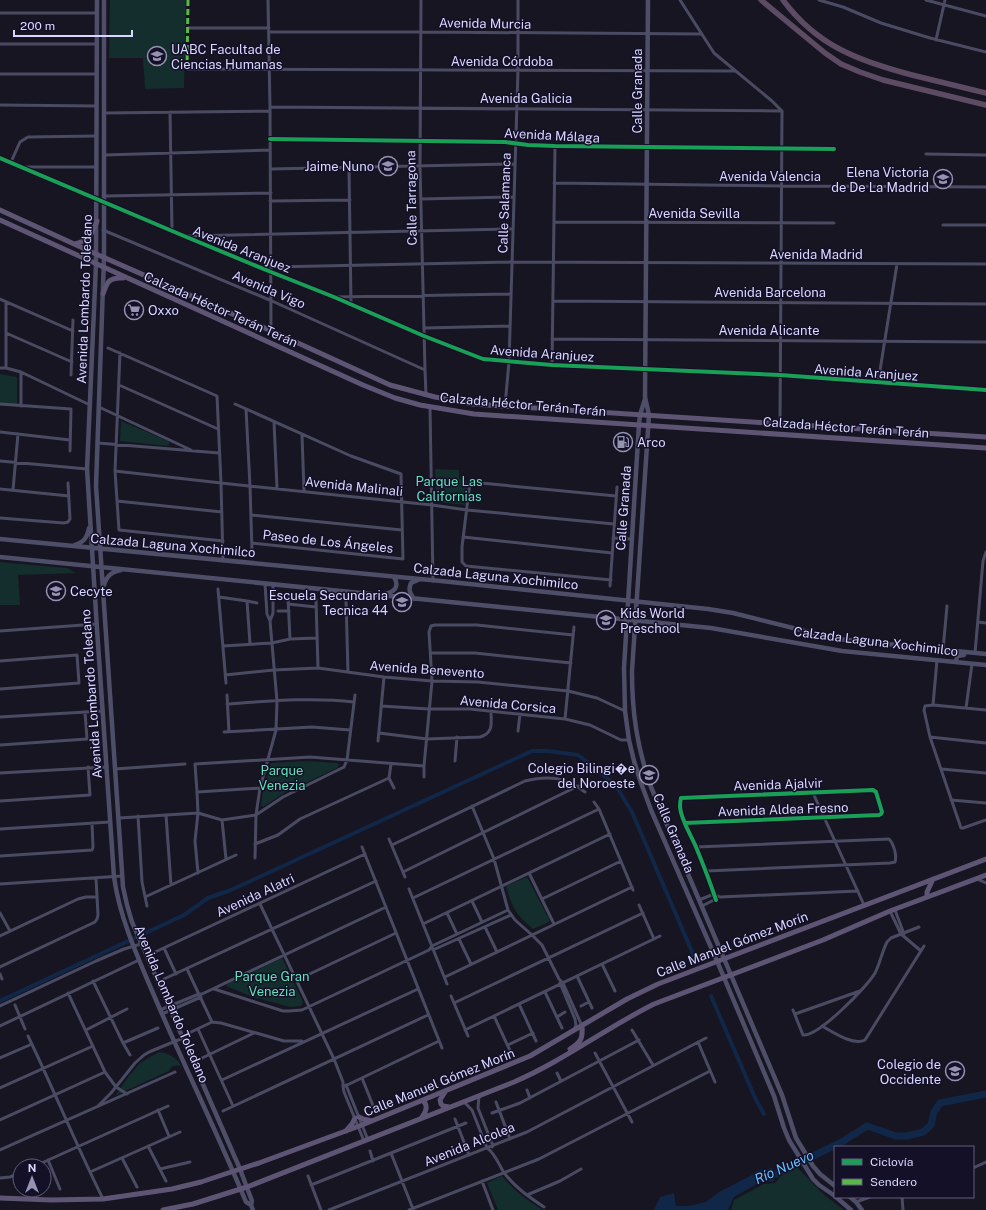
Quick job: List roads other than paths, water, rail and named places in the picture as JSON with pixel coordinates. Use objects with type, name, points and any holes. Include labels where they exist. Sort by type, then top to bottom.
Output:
[{"type":"highway","points":[[761,0],[825,53],[841,64],[883,80],[986,105]]},
{"type":"highway","points":[[783,0],[798,18],[813,32],[844,52],[861,60],[881,67],[986,94]]},
{"type":"main road","name":"Avenida Lombardo Toledano","points":[[97,0],[97,221],[87,469],[114,877],[118,901],[139,960],[246,1202],[252,1208]]},
{"type":"main road","name":"Avenida Lombardo Toledano","points":[[104,0],[104,267],[96,486],[122,876],[127,905],[136,932],[240,1169],[252,1201],[252,1208]]},
{"type":"main road","name":"Calle Granada","points":[[648,0],[646,369],[645,397],[639,424],[624,668],[625,711],[629,740],[639,776],[649,803],[774,1096],[789,1140],[813,1179],[834,1196]]},
{"type":"main road","points":[[97,13],[99,19],[99,32],[104,34]]},
{"type":"main road","points":[[97,44],[100,45],[101,48],[104,69]]},
{"type":"main road","points":[[97,92],[100,113],[105,114]]},
{"type":"main road","name":"Calzada Héctor Terán Terán","points":[[0,210],[104,258],[390,385],[426,395],[473,404],[986,437]]},
{"type":"main road","name":"Calzada Héctor Terán Terán","points":[[0,220],[363,385],[395,398],[430,408],[474,414],[986,448]]},
{"type":"main road","points":[[75,244],[83,242],[92,234],[97,221]]},
{"type":"main road","points":[[103,294],[109,281],[113,278],[126,278]]},
{"type":"main road","name":"Calle Granada","points":[[645,397],[649,415],[649,425],[632,672],[633,708],[639,746],[651,787],[730,976],[782,1095],[796,1138],[813,1166],[834,1185]]},
{"type":"main road","points":[[89,438],[98,443]]},
{"type":"main road","points":[[72,546],[82,542],[85,539],[90,522]]},
{"type":"main road","name":"Calzada Laguna Xochimilco","points":[[1,539],[394,577],[727,612],[837,638],[986,655]]},
{"type":"main road","name":"Calzada Laguna Xochimilco","points":[[0,557],[711,628],[829,649],[986,665]]},
{"type":"main road","points":[[103,588],[108,576],[124,569]]},
{"type":"main road","points":[[381,595],[392,592],[396,587],[397,582],[394,577]]},
{"type":"main road","points":[[414,598],[409,588],[411,583],[418,580]]},
{"type":"main road","points":[[956,662],[956,656],[960,655],[986,655]]},
{"type":"main road","points":[[103,712],[107,731],[110,734],[113,734]]},
{"type":"main road","points":[[106,752],[111,755],[115,769]]},
{"type":"main road","name":"Calle Manuel Gómez Morín","points":[[2,1198],[51,1200],[103,1198],[172,1189],[233,1172],[346,1132],[446,1092],[530,1056],[648,988],[986,859]]},
{"type":"main road","name":"Calle Manuel Gómez Morín","points":[[164,1210],[193,1204],[241,1190],[479,1096],[527,1076],[558,1060],[644,1009],[673,996],[823,940],[986,874]]},
{"type":"main road","points":[[927,897],[926,892],[933,879]]},
{"type":"main road","points":[[558,1060],[562,1054],[581,1040],[582,1026]]},
{"type":"main road","points":[[446,1092],[441,1098],[440,1104],[452,1107]]},
{"type":"main road","points":[[421,1118],[426,1109],[426,1103],[422,1101]]},
{"type":"main road","points":[[346,1132],[357,1118],[373,1121]]},
{"type":"main road","name":"Calle Granada","points":[[837,1198],[851,1210]]},
{"type":"main road","points":[[851,1198],[862,1210]]},
{"type":"street","points":[[268,0],[270,234],[272,267],[271,331]]},
{"type":"street","name":"Calle Tarragona","points":[[421,0],[420,166],[426,395]]},
{"type":"street","name":"Calle Salamanca","points":[[506,406],[510,362],[518,70],[518,0]]},
{"type":"street","points":[[680,0],[714,53],[782,110],[780,423]]},
{"type":"street","points":[[819,0],[936,40],[986,52]]},
{"type":"street","points":[[926,0],[986,16]]},
{"type":"street","points":[[936,40],[945,0]]},
{"type":"street","points":[[0,13],[97,13]]},
{"type":"street","name":"Avenida Murcia","points":[[188,28],[420,32],[701,34]]},
{"type":"street","points":[[0,44],[97,44]]},
{"type":"street","name":"Avenida Córdoba","points":[[187,69],[648,72],[736,71]]},
{"type":"street","points":[[0,74],[96,74]]},
{"type":"street","points":[[0,105],[97,106]]},
{"type":"street","name":"Avenida Galicia","points":[[105,114],[270,109],[420,108],[782,110]]},
{"type":"street","points":[[170,112],[172,231]]},
{"type":"street","points":[[11,162],[20,142],[28,137],[96,136]]},
{"type":"street","name":"Avenida Málaga","points":[[270,139],[505,142],[528,146],[834,149]]},
{"type":"street","points":[[552,365],[555,146]]},
{"type":"street","points":[[104,155],[270,150]]},
{"type":"street","points":[[926,154],[986,155]]},
{"type":"street","name":"Avenida Aranjuez","points":[[0,158],[184,236],[334,296],[424,336],[479,358],[552,365],[780,375],[986,390]]},
{"type":"street","points":[[270,169],[515,164]]},
{"type":"street","points":[[23,167],[96,167]]},
{"type":"street","points":[[349,168],[352,304]]},
{"type":"street","name":"Avenida Valencia","points":[[554,183],[986,187]]},
{"type":"street","points":[[104,196],[270,192]]},
{"type":"street","points":[[421,199],[514,197]]},
{"type":"street","points":[[270,201],[350,200]]},
{"type":"street","name":"Avenida Sevilla","points":[[554,222],[834,223]]},
{"type":"street","points":[[943,225],[986,225]]},
{"type":"street","points":[[184,236],[513,229]]},
{"type":"street","name":"Avenida Vigo","points":[[103,230],[272,300],[425,370]]},
{"type":"street","name":"Avenida Madrid","points":[[272,267],[512,262],[986,264]]},
{"type":"street","points":[[878,383],[897,264]]},
{"type":"street","points":[[334,296],[511,294]]},
{"type":"street","points":[[0,299],[72,331]]},
{"type":"street","name":"Avenida Barcelona","points":[[553,301],[986,304]]},
{"type":"street","points":[[6,302],[6,368]]},
{"type":"street","points":[[71,375],[73,320]]},
{"type":"street","points":[[424,328],[510,326]]},
{"type":"street","points":[[6,333],[72,362]]},
{"type":"street","name":"Avenida Alicante","points":[[552,339],[986,342]]},
{"type":"street","points":[[108,348],[217,396],[223,560]]},
{"type":"street","points":[[120,353],[120,385],[115,471],[119,530],[223,541]]},
{"type":"street","points":[[0,368],[21,372],[90,406]]},
{"type":"street","points":[[21,372],[21,406]]},
{"type":"street","points":[[120,385],[218,429]]},
{"type":"street","points":[[0,404],[71,409],[70,451]]},
{"type":"street","points":[[235,404],[246,409]]},
{"type":"street","points":[[99,407],[192,450]]},
{"type":"street","points":[[430,408],[433,581]]},
{"type":"street","name":"Paseo de Los Ángeles","points":[[246,409],[274,422],[351,456],[401,474],[403,559],[252,543],[246,409]]},
{"type":"street","points":[[274,422],[277,488]]},
{"type":"street","points":[[0,432],[70,440]]},
{"type":"street","points":[[12,490],[18,434]]},
{"type":"street","points":[[302,435],[304,491]]},
{"type":"street","points":[[98,443],[220,452]]},
{"type":"street","points":[[0,461],[87,469]]},
{"type":"street","name":"Avenida Malinali","points":[[115,471],[402,501],[467,510],[614,524]]},
{"type":"street","points":[[611,580],[466,566],[462,562],[463,537],[469,484],[472,482],[616,496]]},
{"type":"street","points":[[0,518],[64,523],[68,522],[70,519],[68,483]]},
{"type":"street","points":[[610,586],[617,487]]},
{"type":"street","points":[[0,489],[69,496]]},
{"type":"street","points":[[117,500],[222,512]]},
{"type":"street","points":[[251,516],[402,530]]},
{"type":"street","points":[[463,537],[612,553]]},
{"type":"street","points":[[613,538],[632,539]]},
{"type":"street","points":[[252,543],[252,551]]},
{"type":"street","points":[[975,653],[980,592],[986,552]]},
{"type":"street","points":[[255,858],[256,815],[260,788],[276,730],[278,701],[270,621],[267,614],[265,584]]},
{"type":"street","points":[[270,621],[273,613],[273,584]]},
{"type":"street","points":[[218,589],[226,683]]},
{"type":"street","points":[[980,592],[986,592]]},
{"type":"street","points":[[219,597],[247,600],[257,603]]},
{"type":"street","points":[[288,598],[290,639]]},
{"type":"street","points":[[247,600],[250,644]]},
{"type":"street","points":[[316,600],[318,668]]},
{"type":"street","points":[[346,600],[348,672]]},
{"type":"street","points":[[288,604],[316,607]]},
{"type":"street","points":[[943,650],[947,606]]},
{"type":"street","points":[[278,612],[289,611]]},
{"type":"street","points":[[978,622],[986,623]]},
{"type":"street","points":[[0,631],[97,624]]},
{"type":"street","points":[[424,777],[432,681],[432,653],[429,632],[431,626],[477,625],[573,635]]},
{"type":"street","points":[[565,719],[574,627]]},
{"type":"street","points":[[223,646],[272,643],[290,639],[317,638]]},
{"type":"street","points":[[432,653],[475,653],[570,663]]},
{"type":"street","points":[[0,661],[77,655],[79,683],[0,689]]},
{"type":"street","points":[[933,705],[937,660]]},
{"type":"street","points":[[966,708],[972,664]]},
{"type":"street","name":"Avenida Benevento","points":[[225,675],[274,670],[318,668],[384,677],[432,681],[478,682],[568,691],[597,698],[625,711]]},
{"type":"street","points":[[378,741],[384,677]]},
{"type":"street","points":[[227,695],[229,732]]},
{"type":"street","points":[[119,818],[198,813],[222,820],[256,815],[283,797],[344,767],[347,760],[355,695]]},
{"type":"street","points":[[227,704],[331,700],[354,702]]},
{"type":"street","points":[[986,710],[933,705],[925,706],[924,712],[930,737],[961,828],[986,820]]},
{"type":"street","name":"Avenida Corsica","points":[[381,706],[430,710],[470,709],[565,719],[590,725],[621,740],[629,740]]},
{"type":"street","points":[[379,734],[427,739],[480,737],[488,734],[492,711]]},
{"type":"street","points":[[0,745],[87,739],[85,712]]},
{"type":"street","points":[[0,717],[103,712]]},
{"type":"street","points":[[518,731],[520,714]]},
{"type":"street","points":[[224,732],[312,727],[350,730]]},
{"type":"street","points":[[930,737],[986,743]]},
{"type":"street","points":[[455,762],[457,738]]},
{"type":"street","points":[[198,873],[195,841],[198,813],[195,764],[310,757],[424,766]]},
{"type":"street","points":[[115,769],[185,764]]},
{"type":"street","points":[[391,764],[389,778],[394,788]]},
{"type":"street","points":[[0,801],[90,795],[88,767]]},
{"type":"street","points":[[0,773],[107,767]]},
{"type":"street","points":[[941,769],[986,773]]},
{"type":"street","points":[[255,844],[278,834],[300,819],[389,778]]},
{"type":"street","points":[[392,845],[532,779],[556,778],[571,782],[585,792]]},
{"type":"street","points":[[403,872],[578,786]]},
{"type":"street","points":[[197,792],[260,788]]},
{"type":"street","name":"Avenida Ajalvir","points":[[685,823],[680,807],[681,798],[875,791],[880,805],[881,814]]},
{"type":"street","points":[[813,793],[864,905]]},
{"type":"street","points":[[951,800],[986,803]]},
{"type":"street","points":[[445,977],[532,934],[632,888],[599,809],[594,802]]},
{"type":"street","points":[[472,806],[494,859],[508,910],[520,925],[532,934],[542,945],[582,1026]]},
{"type":"street","points":[[413,898],[599,809]]},
{"type":"street","name":"Avenida Aldea Fresno","points":[[685,823],[881,814]]},
{"type":"street","points":[[166,815],[171,885]]},
{"type":"street","points":[[138,816],[141,874],[144,897],[148,906]]},
{"type":"street","points":[[222,820],[226,859]]},
{"type":"street","points":[[0,829],[110,822]]},
{"type":"street","points":[[0,856],[93,850],[92,823]]},
{"type":"street","points":[[685,823],[706,871],[716,900]]},
{"type":"street","points":[[423,924],[610,834]]},
{"type":"street","points":[[389,839],[405,877]]},
{"type":"street","points":[[696,847],[890,840],[896,858],[896,862],[890,863],[706,871]]},
{"type":"street","points":[[362,847],[442,1048]]},
{"type":"street","name":"Avenida Alatri","points":[[153,953],[365,854]]},
{"type":"street","points":[[144,897],[236,855]]},
{"type":"street","points":[[542,899],[621,861]]},
{"type":"street","points":[[529,873],[554,924]]},
{"type":"street","points":[[0,884],[122,876]]},
{"type":"street","points":[[0,967],[95,922],[98,915],[96,878]]},
{"type":"street","points":[[975,878],[986,883]]},
{"type":"street","points":[[164,979],[376,881]]},
{"type":"street","points":[[409,889],[447,984]]},
{"type":"street","points":[[699,900],[714,894],[720,897],[858,891]]},
{"type":"street","points":[[0,936],[78,899],[97,897]]},
{"type":"street","points":[[702,906],[720,897]]},
{"type":"street","points":[[472,901],[482,922]]},
{"type":"street","points":[[260,904],[323,1034],[343,1082],[346,1085],[366,1141]]},
{"type":"street","points":[[639,905],[654,939]]},
{"type":"street","points":[[161,1012],[184,1005],[214,988],[386,907]]},
{"type":"street","points":[[214,988],[283,1011],[296,1011],[309,1007],[407,961],[430,950],[432,946],[508,910]]},
{"type":"street","points":[[892,911],[904,938],[921,951]]},
{"type":"street","points":[[0,913],[10,931]]},
{"type":"street","points":[[446,913],[457,934]]},
{"type":"street","points":[[454,1003],[643,913]]},
{"type":"street","points":[[430,950],[434,951],[511,915]]},
{"type":"street","points":[[485,927],[497,952]]},
{"type":"street","points":[[793,1010],[802,1033],[805,1036],[822,1026],[849,1003],[874,974],[887,942],[891,938],[919,927]]},
{"type":"street","points":[[297,980],[396,933]]},
{"type":"street","points":[[465,1030],[660,936]]},
{"type":"street","points":[[459,939],[471,964]]},
{"type":"street","points":[[0,1006],[140,942]]},
{"type":"street","points":[[822,1026],[854,1041],[860,1042],[865,1040],[924,946]]},
{"type":"street","points":[[164,948],[176,974]]},
{"type":"street","points":[[0,1026],[139,960]]},
{"type":"street","points":[[602,964],[615,991]]},
{"type":"street","points":[[187,969],[212,1022]]},
{"type":"street","points":[[0,974],[2,979]]},
{"type":"street","points":[[577,976],[592,1008]]},
{"type":"street","points":[[94,981],[130,1055]]},
{"type":"street","points":[[562,984],[575,1019],[576,1025],[574,1030]]},
{"type":"street","points":[[222,1080],[418,989]]},
{"type":"street","points":[[795,1014],[861,990]]},
{"type":"street","points":[[545,992],[562,1028]]},
{"type":"street","points":[[68,993],[105,1072],[116,1087],[127,1094]]},
{"type":"street","points":[[170,1009],[182,1001],[200,995]]},
{"type":"street","points":[[451,996],[468,1036]]},
{"type":"street","points":[[182,1001],[184,1005]]},
{"type":"street","points":[[582,1006],[589,1002]]},
{"type":"street","points":[[519,1004],[536,1041]]},
{"type":"street","points":[[15,1005],[25,1029]]},
{"type":"street","points":[[86,1030],[127,1009]]},
{"type":"street","points":[[557,1016],[564,1012]]},
{"type":"street","points":[[223,1111],[428,1015]]},
{"type":"street","points":[[494,1016],[512,1055]]},
{"type":"street","points":[[189,1033],[212,1022],[221,1023],[284,1041],[297,1042],[306,1040]]},
{"type":"street","points":[[123,1043],[158,1028]]},
{"type":"street","points":[[198,1029],[233,1106]]},
{"type":"street","points":[[632,1030],[653,1065]]},
{"type":"street","points":[[200,1059],[254,1033]]},
{"type":"street","points":[[508,1045],[533,1033]]},
{"type":"street","points":[[28,1036],[103,1198]]},
{"type":"street","points":[[95,1108],[144,1055],[183,1038]]},
{"type":"street","name":"Avenida Alcolea","points":[[329,1210],[536,1128],[706,1038]]},
{"type":"street","points":[[492,1113],[520,1103],[639,1040]]},
{"type":"street","points":[[342,1087],[439,1041]]},
{"type":"street","points":[[698,1042],[715,1082]]},
{"type":"street","points":[[0,1058],[32,1044]]},
{"type":"street","points":[[0,1088],[93,1046]]},
{"type":"street","points":[[595,1053],[632,1122]]},
{"type":"street","points":[[408,1210],[504,1173],[552,1152],[710,1071]]},
{"type":"street","points":[[0,1120],[105,1072]]},
{"type":"street","points":[[0,1150],[175,1072]]},
{"type":"street","points":[[557,1073],[561,1082]]},
{"type":"street","points":[[362,1078],[374,1108]]},
{"type":"street","points":[[343,1082],[342,1087],[357,1118]]},
{"type":"street","points":[[527,1090],[530,1098]]},
{"type":"street","points":[[479,1096],[478,1106],[493,1146],[492,1151]]},
{"type":"street","points":[[464,1102],[471,1108],[487,1148],[492,1151],[504,1173],[518,1188],[544,1207]]},
{"type":"street","points":[[496,1102],[510,1139]]},
{"type":"street","points":[[52,1158],[168,1106]]},
{"type":"street","points":[[158,1110],[169,1136]]},
{"type":"street","points":[[475,1116],[480,1114]]},
{"type":"street","points":[[455,1118],[469,1155]]},
{"type":"street","points":[[311,1185],[466,1123]]},
{"type":"street","points":[[478,1125],[484,1123]]},
{"type":"street","points":[[90,1172],[180,1132]]},
{"type":"street","points":[[148,1146],[166,1181]]},
{"type":"street","points":[[370,1151],[373,1160]]},
{"type":"street","points":[[391,1153],[413,1209]]},
{"type":"street","points":[[122,1158],[137,1187]]},
{"type":"street","points":[[160,1169],[190,1162]]},
{"type":"street","points":[[974,1168],[986,1162]]},
{"type":"street","points":[[527,1195],[560,1181],[581,1169]]},
{"type":"street","points":[[52,1170],[60,1189]]},
{"type":"street","points":[[0,1178],[12,1176]]},
{"type":"street","points":[[308,1176],[321,1210]]},
{"type":"street","points":[[482,1181],[492,1210]]},
{"type":"street","points":[[856,1202],[867,1198]]},
{"type":"street","points":[[902,1198],[903,1210]]},
{"type":"water","points":[[772,1168],[776,1174],[773,1182],[764,1180],[734,1197],[728,1210],[654,1210],[660,1197],[674,1193],[676,1206],[688,1206],[706,1202],[719,1192],[752,1175],[756,1171]]},
{"type":"waterway","points":[[0,1001],[184,915],[208,898],[231,890],[532,751],[548,751],[578,755],[616,786],[632,812],[696,961]]},
{"type":"waterway","points":[[711,996],[756,1100],[764,1114]]},
{"type":"waterway","name":"Río Nuevo","points":[[768,1175],[776,1174],[842,1142],[867,1126],[896,1136],[907,1136],[923,1132],[931,1125],[934,1112],[940,1103],[986,1094]]},
{"type":"place","name":"UABC Facultad de Ciencias Humanas","points":[[157,56]]},
{"type":"place","name":"Jaime Nuno","points":[[388,166]]},
{"type":"place","name":"Elena Victoria de De La Madrid","points":[[943,179]]},
{"type":"place","name":"Oxxo","points":[[134,310]]},
{"type":"place","name":"Arco","points":[[623,442]]},
{"type":"place","name":"Cecyte","points":[[56,591]]},
{"type":"place","name":"Escuela Secundaria Tecnica 44","points":[[402,602]]},
{"type":"place","name":"Kids World Preschool","points":[[606,620]]},
{"type":"place","name":"Colegio Bilingi�e del Noroeste","points":[[649,775]]},
{"type":"place","name":"Colegio de Occidente","points":[[955,1071]]},
{"type":"park label","name":"Parque Las Californias","points":[[449,488]]},
{"type":"park label","name":"Parque Venezia","points":[[282,778]]},
{"type":"park label","name":"Parque Gran Venezia","points":[[272,984]]}]
